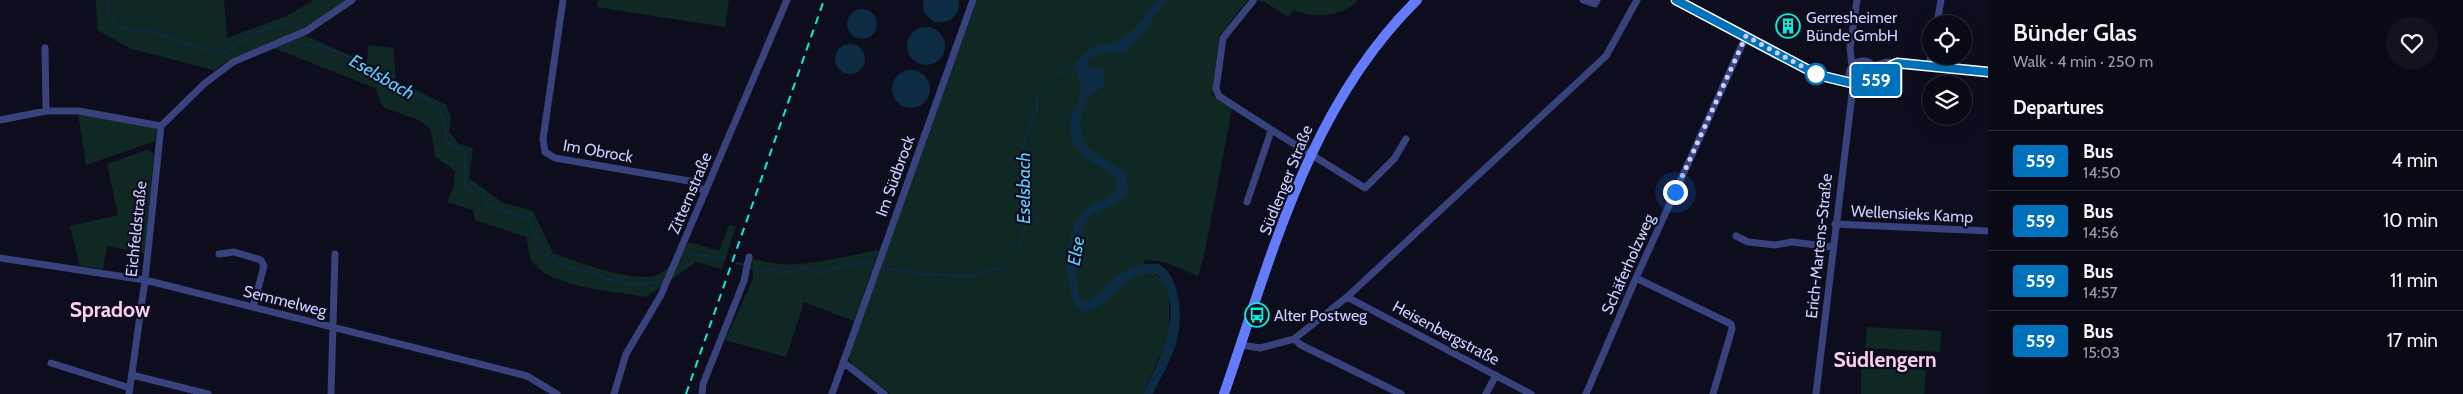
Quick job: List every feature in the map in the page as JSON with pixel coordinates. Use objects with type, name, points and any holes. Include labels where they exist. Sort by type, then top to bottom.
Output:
[{"type":"main road","name":"Südlenger Straße","points":[[1224,394],[1291,203],[1311,153],[1350,82],[1375,47],[1417,0]]},
{"type":"street","points":[[0,120],[46,111],[78,111],[161,126],[204,84],[233,62],[306,31],[352,0]]},
{"type":"street","name":"Im Obrock","points":[[563,0],[543,140],[545,152],[555,158],[695,182],[705,193]]},
{"type":"street","name":"Zitternstraße","points":[[614,394],[626,354],[661,295],[787,0]]},
{"type":"street","name":"Im Südbrock","points":[[832,394],[973,0]]},
{"type":"street","points":[[1583,0],[1595,4],[1597,0]]},
{"type":"street","points":[[1241,345],[1260,348],[1294,338],[1347,297],[1606,56],[1636,0]]},
{"type":"street","points":[[1676,0],[1818,75],[1855,86],[1872,85],[1875,69],[1886,62],[1988,72]]},
{"type":"street","points":[[1855,86],[1851,68],[1850,42],[1857,0]]},
{"type":"street","points":[[1938,15],[1941,0]]},
{"type":"street","points":[[1253,2],[1223,38],[1216,88],[1219,96],[1271,131],[1311,153],[1364,188],[1394,159],[1406,139]]},
{"type":"street","name":"Schäferholzweg","points":[[1586,394],[1636,278],[1746,36]]},
{"type":"street","points":[[1850,42],[1860,62]]},
{"type":"street","points":[[45,48],[46,111]]},
{"type":"street","points":[[1834,79],[1860,62],[1867,62],[1875,69]]},
{"type":"street","name":"Erich-Martens-Straße","points":[[1816,394],[1850,102],[1855,86]]},
{"type":"street","name":"Eichfeldstraße","points":[[130,391],[145,280],[161,126]]},
{"type":"street","points":[[1247,202],[1271,131]]},
{"type":"street","name":"Wellensieks Kamp","points":[[1835,224],[1988,231]]},
{"type":"street","points":[[1736,236],[1748,242],[1775,246],[1792,242],[1833,247]]},
{"type":"street","points":[[219,254],[234,252],[261,260],[264,266],[253,307]]},
{"type":"street","points":[[331,394],[336,254]]},
{"type":"street","points":[[702,394],[703,384],[744,281],[749,257]]},
{"type":"street","name":"Semmelweg","points":[[0,258],[145,280],[527,376],[558,394]]},
{"type":"street","points":[[1636,278],[1731,324],[1732,329],[1713,394]]},
{"type":"street","name":"Heisenbergstraße","points":[[1347,297],[1532,394]]},
{"type":"street","points":[[1294,338],[1301,345],[1401,394]]},
{"type":"street","points":[[843,362],[884,394]]},
{"type":"street","points":[[51,363],[130,391]]},
{"type":"street","points":[[132,374],[208,394]]},
{"type":"street","points":[[1486,394],[1496,375]]},
{"type":"green space","points":[[96,0],[224,0],[227,38],[286,16],[314,0],[346,0],[297,32],[227,61],[214,70],[132,49],[97,30]]},
{"type":"green space","points":[[598,0],[729,0],[725,27],[597,7]]},
{"type":"green space","points":[[977,0],[1248,0],[1219,36],[1212,95],[1232,108],[1204,256],[1198,276],[1165,262],[1144,260],[1144,263],[1166,284],[1169,296],[1169,335],[1143,394],[890,394],[852,365],[848,356]]},
{"type":"green space","points":[[1253,0],[1358,0],[1344,10],[1328,15],[1310,15],[1294,10],[1288,17],[1265,2]]},
{"type":"green space","points":[[304,35],[367,63],[368,45],[393,48],[396,80],[446,105],[451,118],[449,132],[459,144],[473,148],[469,178],[503,203],[533,211],[553,253],[605,270],[648,277],[662,273],[689,242],[719,251],[729,225],[736,226],[722,269],[696,262],[646,297],[586,287],[555,278],[533,263],[529,254],[526,237],[475,220],[473,210],[447,202],[454,185],[455,171],[435,156],[431,130],[421,121],[383,107],[375,88],[274,48]]},
{"type":"green space","points":[[78,114],[157,127],[155,141],[86,165]]},
{"type":"green space","points":[[147,150],[154,154],[144,253],[107,246],[103,269],[80,266],[70,226],[118,215],[107,164]]},
{"type":"green space","points":[[879,250],[854,321],[804,302],[786,357],[725,340],[753,279],[752,258],[767,262],[799,264],[831,260]]},
{"type":"green space","points":[[1867,327],[1941,331],[1940,352],[1865,348]]},
{"type":"green space","points":[[1861,368],[1926,370],[1924,394],[1861,394]]},
{"type":"water","points":[[923,0],[959,0],[959,6],[953,18],[945,22],[934,22],[924,13]]},
{"type":"water","name":"Else","points":[[1158,0],[1166,0],[1140,38],[1126,51],[1103,53],[1088,59],[1087,65],[1103,70],[1105,83],[1087,101],[1081,118],[1082,136],[1087,146],[1097,155],[1124,171],[1128,183],[1127,197],[1092,215],[1084,225],[1077,256],[1079,297],[1085,301],[1091,300],[1121,273],[1137,266],[1159,264],[1167,270],[1172,279],[1179,300],[1180,323],[1174,350],[1153,394],[1143,394],[1157,366],[1168,334],[1170,302],[1166,287],[1157,274],[1144,274],[1134,277],[1125,283],[1102,304],[1093,309],[1081,312],[1075,303],[1070,291],[1068,276],[1069,246],[1072,231],[1077,219],[1084,210],[1117,190],[1116,180],[1112,174],[1082,156],[1072,141],[1069,124],[1081,93],[1075,64],[1089,50],[1112,43],[1126,36],[1139,24]]},
{"type":"water","points":[[862,9],[873,13],[877,24],[873,35],[862,39],[851,35],[847,24],[851,13]]},
{"type":"water","points":[[926,27],[939,33],[945,46],[939,59],[926,65],[913,59],[907,46],[913,33]]},
{"type":"water","points":[[850,44],[861,48],[865,59],[861,70],[850,74],[839,70],[835,59],[839,48]]},
{"type":"water","points":[[911,70],[924,76],[930,89],[924,102],[911,108],[898,102],[892,89],[898,76]]},
{"type":"waterway","name":"Eselsbach","points":[[107,0],[108,16],[117,26],[129,30],[153,31],[182,43],[224,54],[255,34],[265,30],[283,24],[291,23],[295,26]]},
{"type":"waterway","name":"Eselsbach","points":[[298,41],[303,45],[318,45],[355,59],[395,88],[426,99],[438,107],[444,119],[446,137],[450,144],[465,152],[465,187],[485,196],[485,204],[530,220],[542,253],[569,268],[593,272],[611,281],[635,284],[661,282]]},
{"type":"waterway","name":"Eselsbach","points":[[883,268],[921,274],[974,276],[991,269],[999,269],[1010,260],[1019,248],[1025,226],[1026,178],[1022,151],[1029,125],[1037,110],[1037,99],[1052,78],[1077,64]]},
{"type":"waterway","name":"Eselsbach","points":[[690,254],[724,258]]},
{"type":"waterway","name":"Eselsbach","points":[[751,267],[761,273],[773,269],[783,274],[802,268],[820,273],[837,267],[873,262]]},
{"type":"waterway","name":"Eselsbach","points":[[737,263],[744,265]]},
{"type":"railway","points":[[686,394],[824,0]]},
{"type":"bus line","name":"559","points":[[1676,0],[1818,75],[1829,79],[1843,80],[1860,89],[1869,88],[1875,82],[1876,73],[1883,68],[1897,63],[1988,72]]},
{"type":"place","name":"Gerresheimer Bünde GmbH","points":[[1788,26]]},
{"type":"place","name":"Alter Postweg","points":[[1257,315]]},
{"type":"district","name":"Spradow","points":[[110,309]]},
{"type":"district","name":"Südlengern","points":[[1885,359]]},
{"type":"route","points":[[1675,192],[1746,36],[1818,75],[1816,74]]}]
